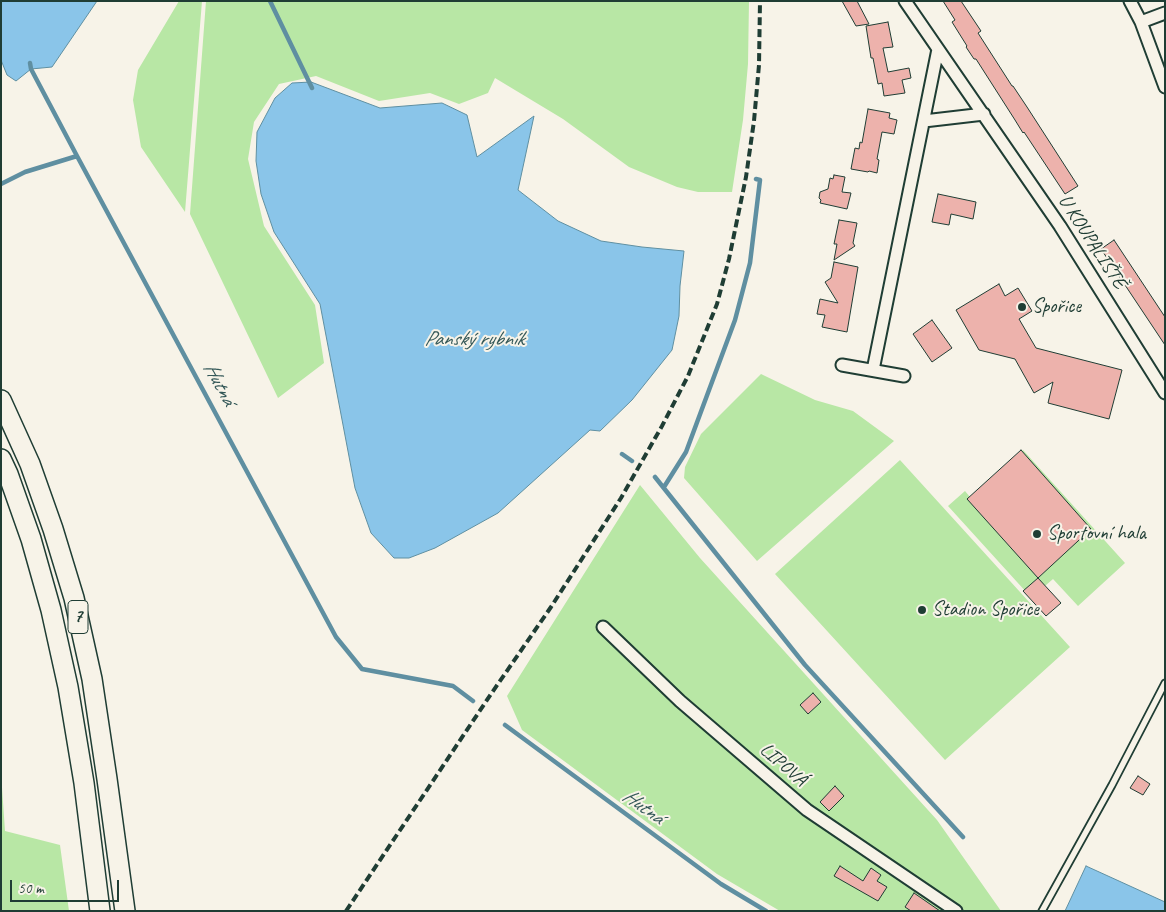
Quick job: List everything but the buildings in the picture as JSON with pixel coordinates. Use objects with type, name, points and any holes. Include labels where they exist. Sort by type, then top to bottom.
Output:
[{"type":"highway","name":"7","points":[[1,400],[30,464],[53,528],[74,598],[92,679],[125,911]]},
{"type":"highway","name":"7","points":[[1,459],[31,539],[56,629],[68,687],[82,773],[100,911]]},
{"type":"street","name":"U KOUPALIŠTĚ","points":[[905,1],[1060,226],[1165,393]]},
{"type":"street","points":[[1130,1],[1141,22],[1165,87]]},
{"type":"street","points":[[1141,22],[1165,14]]},
{"type":"street","points":[[873,370],[938,49]]},
{"type":"street","points":[[924,121],[984,114]]},
{"type":"street","points":[[842,365],[904,376]]},
{"type":"street","name":"LIPOVÁ","points":[[602,627],[680,701],[807,810],[956,911]]},
{"type":"lane","points":[[1042,911],[1112,785],[1165,683]]},
{"type":"green space","points":[[179,1],[202,1],[185,212],[141,147],[133,100],[138,70]]},
{"type":"green space","points":[[206,1],[749,1],[748,64],[743,120],[732,192],[698,192],[677,187],[629,167],[563,119],[495,78],[488,93],[459,104],[430,93],[379,101],[316,76],[279,84],[254,122],[248,159],[264,226],[315,305],[324,363],[278,398],[190,214]]},
{"type":"green space","points":[[761,374],[815,400],[853,411],[894,441],[757,561],[684,478],[685,467],[701,434]]},
{"type":"green space","name":"Sportovní hala","points":[[1023,450],[1125,563],[1078,606],[1053,579],[1045,586],[1047,615],[948,506],[965,491],[970,497]]},
{"type":"green space","name":"Stadion Spořice","points":[[900,460],[1070,647],[945,760],[775,574]]},
{"type":"green space","points":[[640,485],[700,558],[937,820],[1001,911],[780,911],[717,874],[522,730],[507,696]]},
{"type":"green space","points":[[1,773],[5,831],[60,845],[69,911],[1,911]]},
{"type":"water","points":[[1,1],[97,1],[52,67],[31,69],[16,81],[7,75],[1,60]]},
{"type":"water","name":"Panský rybník","points":[[311,82],[380,108],[442,103],[467,115],[477,157],[534,116],[518,190],[558,221],[601,241],[684,251],[679,316],[672,350],[632,400],[600,431],[590,430],[498,513],[435,548],[409,558],[394,558],[371,533],[355,488],[320,304],[274,232],[261,194],[256,161],[257,132],[275,98],[292,83]]},
{"type":"water","points":[[1086,866],[1165,902],[1165,911],[1065,911]]},
{"type":"waterway","points":[[270,1],[312,88]]},
{"type":"waterway","name":"Hutná","points":[[30,63],[31,69],[77,156],[336,637],[362,669],[453,686],[473,701]]},
{"type":"waterway","points":[[1,184],[25,172],[77,156]]},
{"type":"waterway","points":[[664,487],[686,452],[735,320],[750,263],[760,180],[756,179]]},
{"type":"waterway","points":[[622,454],[632,461]]},
{"type":"waterway","points":[[655,477],[805,665],[963,837]]},
{"type":"waterway","name":"Hutná","points":[[505,725],[721,884],[766,911]]},
{"type":"railway","points":[[346,911],[551,607],[621,498],[688,376],[717,304],[729,259],[746,177],[759,65],[760,1]]},
{"type":"place","name":"Spořice","points":[[1022,307]]},
{"type":"place","name":"Sportovní hala","points":[[1037,534]]},
{"type":"place","name":"Stadion Spořice","points":[[922,610]]}]
